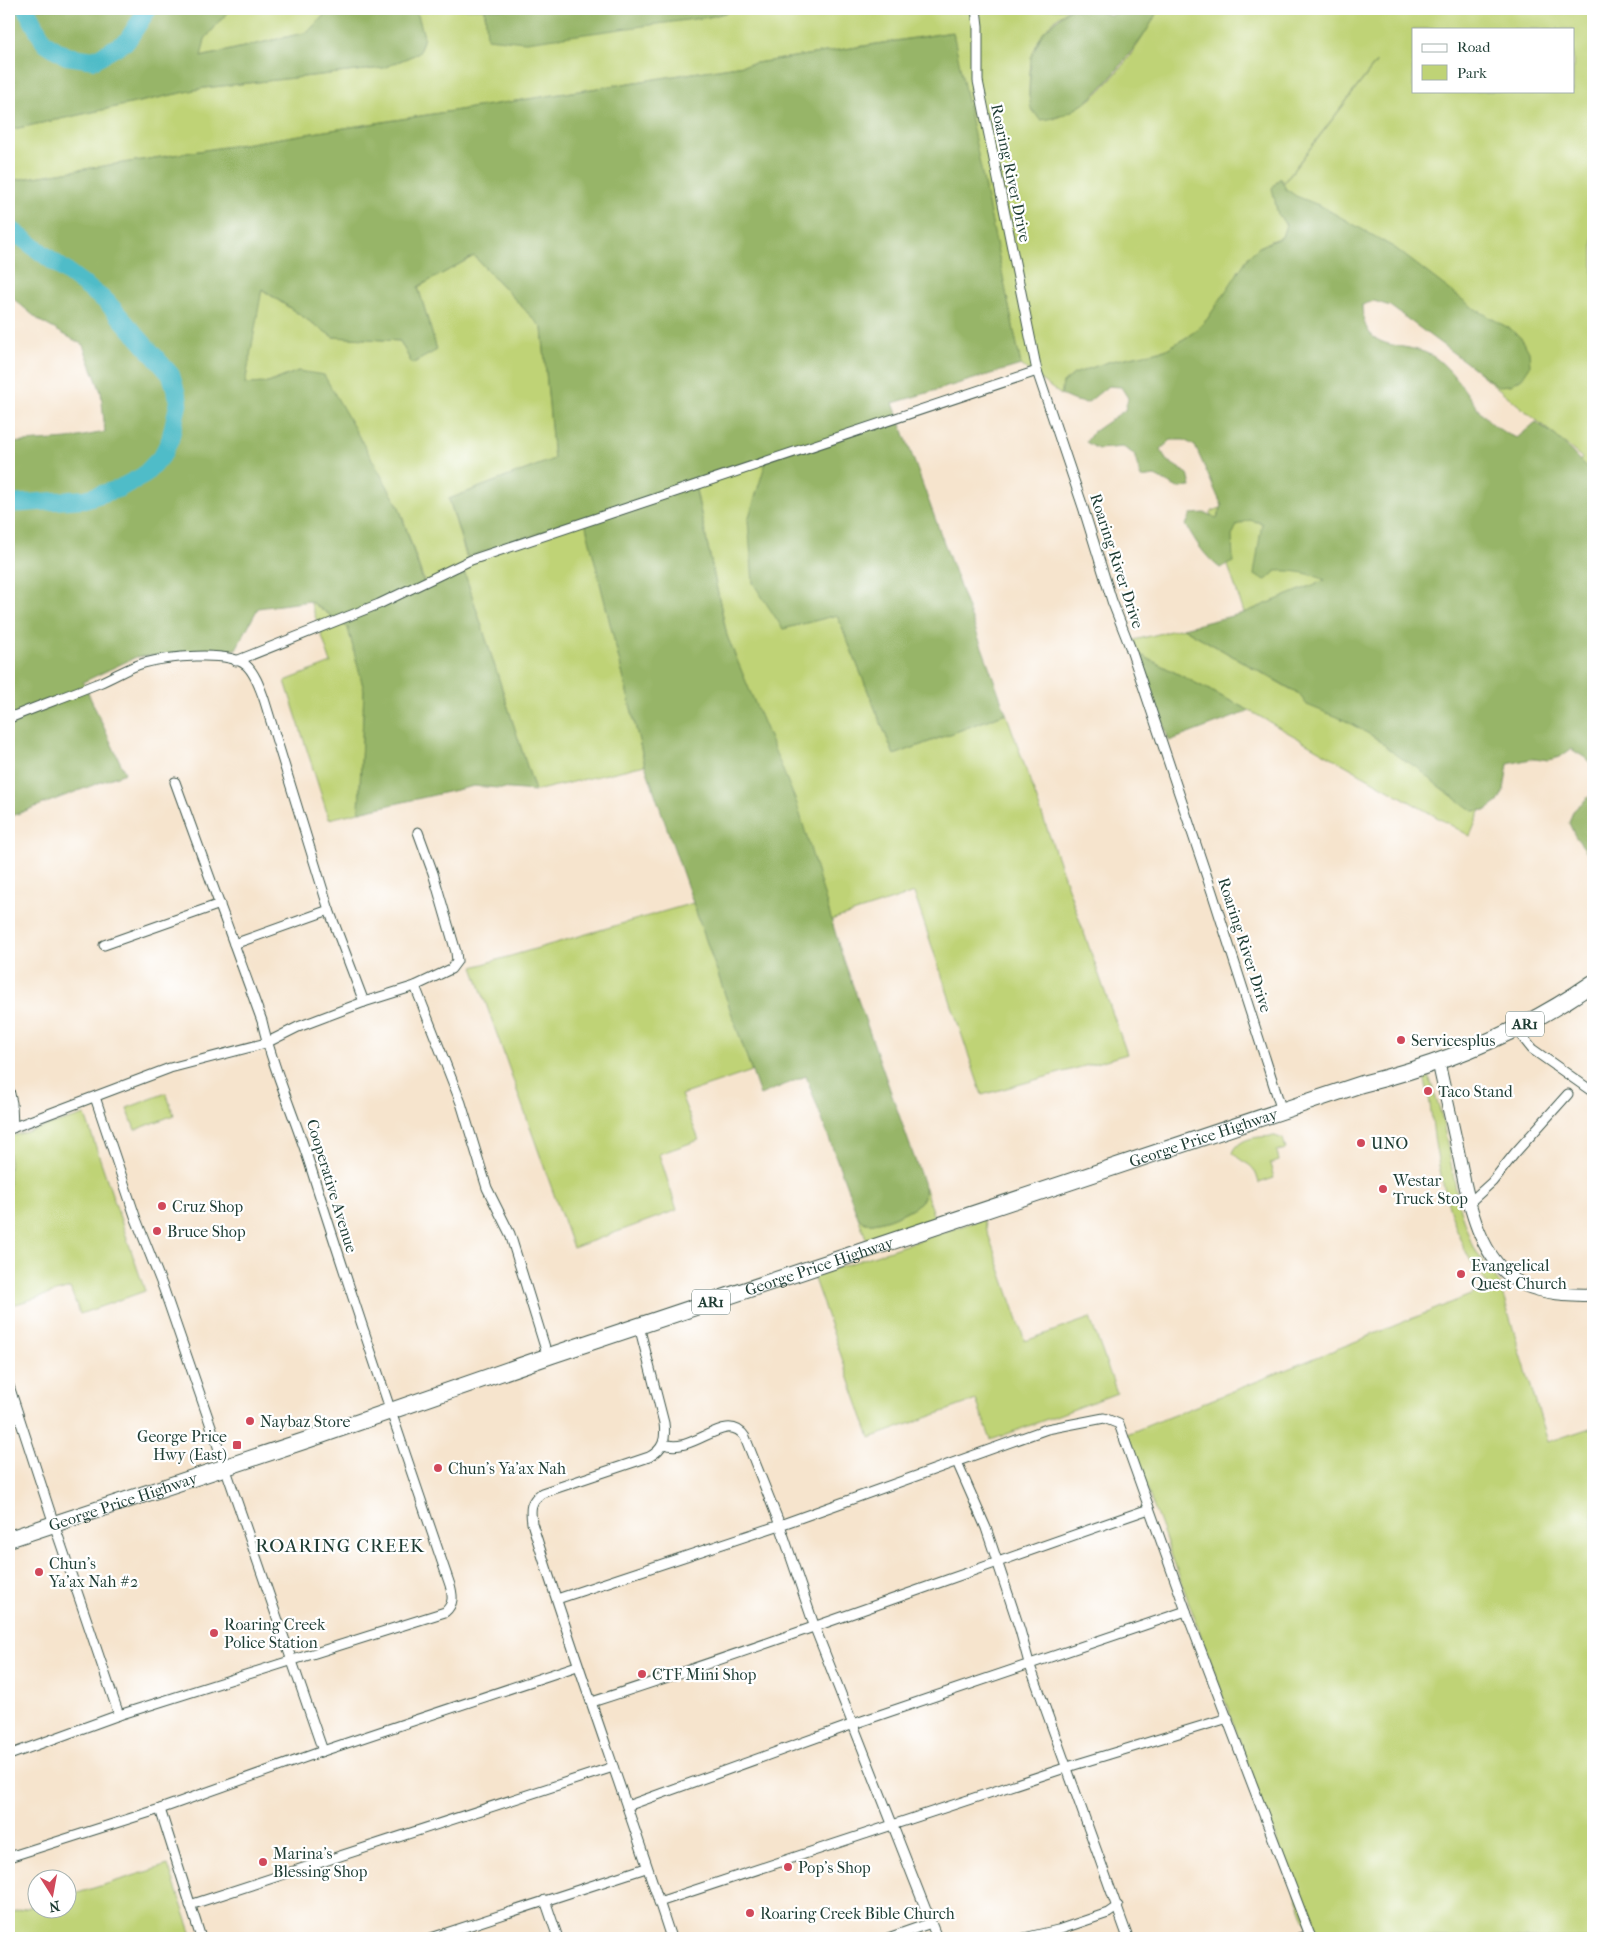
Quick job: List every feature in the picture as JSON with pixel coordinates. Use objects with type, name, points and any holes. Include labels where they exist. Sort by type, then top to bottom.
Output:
[{"type":"highway","name":"George Price Highway","points":[[9,1539],[310,1440],[639,1326],[1362,1084],[1402,1073],[1516,1030],[1593,984]]},
{"type":"street","name":"Roaring River Drive","points":[[976,9],[978,26],[978,81],[1037,371],[1083,507],[1097,556],[1212,892],[1282,1111]]},
{"type":"street","points":[[236,660],[380,604],[471,560],[1037,371]]},
{"type":"street","points":[[9,718],[142,664],[165,659],[216,656],[236,660],[246,665],[253,674],[264,699],[329,910],[364,1002]]},
{"type":"street","name":"Cooperative Avenue","points":[[174,782],[262,1021],[266,1043],[298,1126],[333,1241],[450,1585],[453,1601],[445,1612],[293,1660]]},
{"type":"street","points":[[9,1090],[12,1103],[11,1128],[170,1068],[266,1043],[298,1027],[364,1002],[415,986],[451,969],[457,960],[456,952],[433,873],[418,832]]},
{"type":"street","points":[[104,945],[220,904]]},
{"type":"street","points":[[234,944],[329,910]]},
{"type":"street","points":[[415,986],[461,1104],[487,1188],[510,1234],[548,1357]]},
{"type":"street","points":[[1516,1030],[1532,1049],[1593,1092]]},
{"type":"street","points":[[1438,1060],[1469,1203],[1485,1244],[1510,1276],[1521,1284],[1552,1293],[1593,1296]]},
{"type":"street","points":[[1469,1203],[1492,1182],[1515,1153],[1568,1094]]},
{"type":"street","points":[[95,1097],[136,1219],[163,1287],[323,1751]]},
{"type":"street","points":[[639,1326],[664,1423],[664,1444],[656,1453],[649,1457],[552,1489],[535,1498],[531,1505],[532,1523],[577,1666],[592,1702],[671,1938]]},
{"type":"street","points":[[9,1386],[119,1715]]},
{"type":"street","points":[[556,1599],[780,1525],[1047,1429],[1104,1418],[1119,1424],[1186,1611],[1311,1936],[1299,1938]]},
{"type":"street","points":[[664,1444],[676,1447],[684,1445],[722,1428],[730,1427],[742,1432],[750,1445],[815,1628],[937,1938]]},
{"type":"street","points":[[957,1462],[986,1528],[1020,1630],[1029,1664],[1128,1938]]},
{"type":"street","points":[[592,1702],[815,1628],[1149,1509]]},
{"type":"street","points":[[627,1806],[854,1724],[1186,1611]]},
{"type":"street","points":[[9,1755],[119,1715],[293,1660]]},
{"type":"street","points":[[9,1857],[160,1809],[323,1751],[577,1666]]},
{"type":"street","points":[[659,1902],[1066,1768],[1228,1718]]},
{"type":"street","points":[[190,1905],[613,1767]]},
{"type":"street","points":[[160,1809],[201,1938]]},
{"type":"street","points":[[431,1938],[444,1936],[545,1900],[646,1868]]},
{"type":"street","points":[[545,1900],[558,1938]]},
{"type":"street","points":[[1024,1938],[1058,1930],[1108,1913],[1118,1906]]},
{"type":"street","points":[[888,1938],[931,1923]]},
{"type":"green space","points":[[9,9],[230,9],[205,39],[201,57],[308,32],[330,9],[409,9],[418,15],[424,37],[419,53],[383,68],[204,88],[9,130]]},
{"type":"green space","points":[[230,9],[330,9],[308,32],[200,57],[205,39]]},
{"type":"green space","points":[[409,9],[485,9],[485,16],[709,17],[739,9],[1069,9],[1057,18],[1041,36],[1032,57],[1030,69],[1029,96],[1054,119],[1087,102],[1110,81],[1146,32],[1158,9],[1593,9],[1593,526],[1554,493],[1582,458],[1275,203],[1278,214],[1286,225],[1282,237],[1270,241],[1239,270],[1233,283],[1208,318],[1187,337],[1165,350],[1111,361],[1074,374],[1063,383],[1061,395],[1021,365],[952,32],[9,181],[9,130],[204,88],[383,68],[419,53],[424,37],[418,15]],"holes":[[[1376,63],[1273,197],[1281,179],[1283,183]]]},
{"type":"green space","points":[[485,9],[739,9],[709,17],[526,42],[487,38]]},
{"type":"green space","points":[[1069,9],[1097,11],[1111,15],[1123,9],[1158,9],[1152,22],[1119,68],[1090,99],[1067,113],[1054,118],[1040,120],[1031,108],[1029,96],[1031,57],[1043,32]]},
{"type":"green space","points":[[953,32],[1021,365],[893,403],[1006,713],[894,755],[837,615],[783,629],[753,583],[748,520],[766,462],[695,486],[727,636],[797,804],[841,952],[924,1185],[924,1196],[916,1206],[890,1219],[873,1223],[862,1221],[858,1217],[806,1076],[760,1095],[645,765],[584,518],[467,557],[449,499],[554,459],[542,328],[474,256],[418,287],[437,350],[412,364],[400,341],[333,337],[262,289],[245,384],[268,383],[298,371],[324,375],[399,507],[424,584],[465,574],[535,791],[474,786],[359,812],[364,690],[348,628],[310,601],[258,608],[236,649],[136,657],[83,682],[125,773],[9,817],[9,730],[15,721],[9,721],[9,443],[68,439],[105,432],[101,392],[83,345],[40,321],[9,295],[9,181]]},
{"type":"green space","points":[[1280,178],[1286,189],[1296,196],[1321,206],[1395,248],[1472,307],[1512,330],[1522,339],[1529,352],[1530,366],[1522,378],[1511,385],[1498,386],[1390,306],[1374,301],[1362,305],[1364,322],[1370,333],[1378,340],[1413,349],[1437,359],[1448,369],[1482,413],[1503,432],[1517,438],[1536,422],[1557,437],[1593,474],[1593,766],[1584,757],[1571,749],[1560,757],[1548,760],[1535,758],[1508,764],[1504,790],[1498,802],[1487,810],[1473,811],[1438,786],[1418,768],[1396,755],[1376,738],[1344,720],[1307,705],[1298,693],[1183,628],[1244,613],[1325,580],[1301,572],[1289,571],[1276,571],[1266,580],[1254,575],[1262,523],[1249,520],[1237,525],[1232,536],[1233,562],[1220,568],[1205,554],[1186,525],[1191,514],[1205,513],[1217,518],[1222,506],[1195,446],[1184,440],[1171,440],[1161,449],[1166,460],[1188,474],[1191,487],[1178,488],[1155,476],[1141,478],[1134,454],[1123,447],[1098,449],[1086,442],[1093,432],[1125,410],[1128,398],[1121,387],[1108,386],[1087,403],[1075,401],[1061,395],[1063,383],[1074,374],[1111,361],[1165,350],[1199,328],[1208,318],[1249,256],[1259,247],[1282,237],[1286,225],[1278,214],[1272,188]]},
{"type":"green space","points":[[474,256],[542,328],[554,459],[449,499],[466,556],[584,517],[645,765],[535,791],[465,574],[425,584],[399,507],[365,448],[298,371],[268,383],[245,384],[261,289],[333,337],[400,341],[412,363],[437,350],[418,287]]},
{"type":"green space","points":[[766,461],[783,629],[837,615],[894,755],[1006,713],[1127,1054],[982,1095],[914,893],[831,920],[796,804],[727,636],[695,485]]},
{"type":"green space","points":[[1266,491],[1358,567],[1244,613],[1210,512]]},
{"type":"green space","points":[[310,601],[348,628],[364,690],[359,812],[329,819],[285,681],[331,663]]},
{"type":"green space","points":[[1183,628],[1485,800],[1470,836],[1250,711],[1139,654],[1134,640]]},
{"type":"green space","points":[[1139,654],[1250,711],[1169,741]]},
{"type":"green space","points":[[1593,793],[1593,860],[1575,836],[1569,823],[1573,811]]},
{"type":"green space","points":[[693,903],[752,1071],[681,1095],[699,1140],[659,1154],[677,1210],[573,1248],[473,967]]},
{"type":"green space","points":[[1427,1070],[1442,1117],[1460,1210],[1473,1248],[1499,1283],[1548,1442],[1593,1427],[1593,1938],[1312,1938],[1127,1434],[1490,1287],[1468,1256],[1450,1208],[1441,1174],[1429,1098],[1422,1072]]},
{"type":"green space","points":[[166,1093],[174,1115],[135,1130],[127,1108]]},
{"type":"green space","points":[[85,1115],[145,1291],[80,1314],[70,1288],[9,1306],[9,1137]]},
{"type":"green space","points":[[1275,1136],[1283,1139],[1286,1149],[1277,1151],[1279,1161],[1270,1164],[1274,1178],[1259,1183],[1252,1167],[1233,1153],[1236,1147],[1245,1140]]},
{"type":"green space","points":[[924,1185],[934,1218],[867,1241],[858,1217],[862,1221],[873,1223],[890,1219],[908,1211],[916,1206],[924,1197]]},
{"type":"green space","points":[[983,1219],[1025,1341],[1090,1318],[1117,1393],[991,1440],[976,1400],[870,1438],[813,1276]]},
{"type":"green space","points":[[168,1865],[193,1938],[9,1938],[9,1913],[28,1908],[28,1920],[78,1920],[78,1893]]},
{"type":"waterway","name":"ROARING CREEK","points":[[26,9],[44,42],[66,56],[94,60],[127,41],[148,9]]},
{"type":"waterway","name":"ROARING CREEK","points":[[9,228],[107,302],[171,375],[179,401],[170,440],[162,456],[143,476],[118,489],[85,499],[9,504]]},
{"type":"place","name":"Servicesplus","points":[[1401,1040]]},
{"type":"place","name":"Taco Stand","points":[[1428,1091]]},
{"type":"place","name":"UNO","points":[[1361,1143]]},
{"type":"place","name":"Westar Truck Stop","points":[[1383,1189]]},
{"type":"place","name":"Cruz Shop","points":[[162,1206]]},
{"type":"place","name":"Bruce Shop","points":[[157,1231]]},
{"type":"place","name":"Evangelical Quest Church","points":[[1461,1274]]},
{"type":"place","name":"Naybaz Store","points":[[250,1421]]},
{"type":"place","name":"George Price Hwy (East)","points":[[237,1445]]},
{"type":"place","name":"Chun's Ya'ax Nah","points":[[438,1468]]},
{"type":"place","name":"Chun's Ya'ax Nah #2","points":[[39,1572]]},
{"type":"place","name":"Roaring Creek Police Station","points":[[214,1633]]},
{"type":"place","name":"CTF Mini Shop","points":[[642,1674]]},
{"type":"place","name":"Marina's Blessing Shop","points":[[263,1862]]},
{"type":"place","name":"Pop's Shop","points":[[788,1867]]},
{"type":"place","name":"Roaring Creek Bible Church","points":[[750,1913]]},
{"type":"district","name":"ROARING CREEK","points":[[340,1546]]}]
